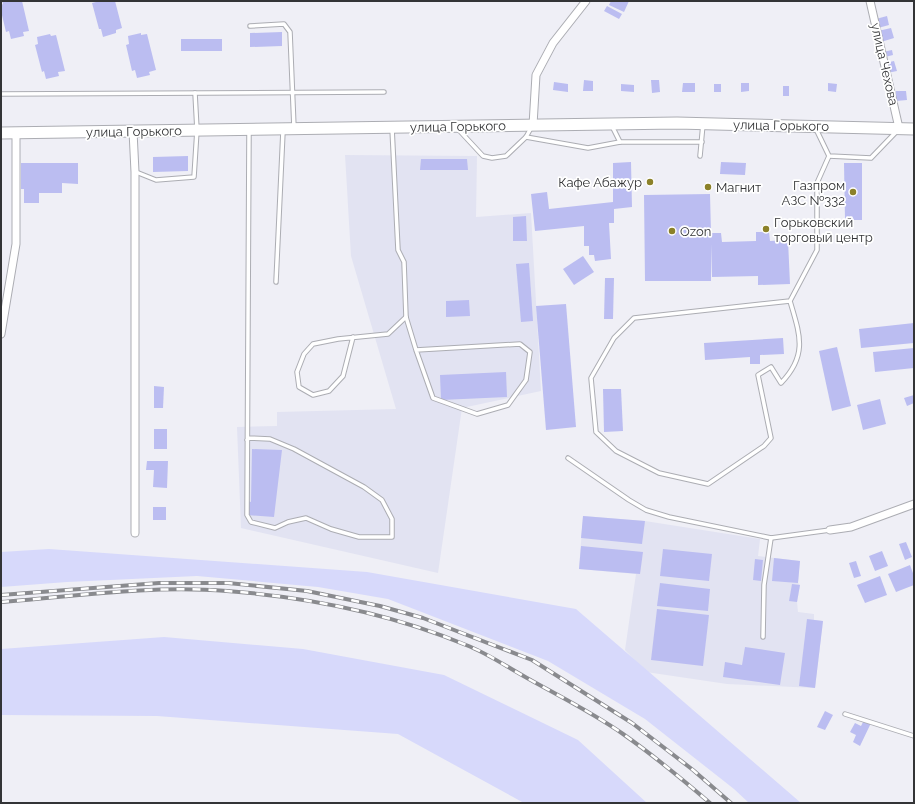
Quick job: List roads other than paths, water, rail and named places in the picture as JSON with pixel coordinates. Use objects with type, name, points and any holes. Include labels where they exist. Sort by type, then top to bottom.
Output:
[{"type":"main road","name":"улица Горького","points":[[1,133],[703,123],[914,129]]},
{"type":"street","points":[[533,125],[536,75],[553,43],[586,1]]},
{"type":"street","name":"улица Чехова","points":[[870,1],[899,128]]},
{"type":"street","points":[[133,131],[135,172],[135,533]]},
{"type":"street","points":[[1,334],[16,244],[16,133]]},
{"type":"street","points":[[830,530],[851,527],[914,504]]},
{"type":"lane","points":[[250,26],[284,24],[290,32],[293,93],[288,129],[276,282]]},
{"type":"lane","points":[[1,94],[384,92]]},
{"type":"lane","points":[[135,172],[156,180],[194,177],[197,130],[195,93]]},
{"type":"lane","points":[[700,156],[703,123]]},
{"type":"lane","points":[[610,124],[620,142]]},
{"type":"lane","points":[[455,126],[483,156],[492,158],[506,156],[526,137],[533,125]]},
{"type":"lane","points":[[790,301],[634,318],[614,338],[591,378],[596,432],[616,451],[659,473],[708,484],[764,446],[771,438],[758,375],[771,367],[781,383],[790,374],[799,355],[799,332],[790,301],[817,250],[817,183],[829,156],[815,126]]},
{"type":"lane","points":[[392,127],[398,250],[404,262],[406,317],[416,350],[433,398],[477,414],[508,405],[526,380],[530,352],[520,344],[416,350]]},
{"type":"lane","points":[[829,156],[872,158],[899,128]]},
{"type":"lane","points":[[247,440],[249,438],[270,439],[294,449],[364,487],[382,500],[392,519],[392,537],[359,536],[331,529],[306,518],[288,522],[275,528],[251,522],[247,515],[247,440],[249,129]]},
{"type":"lane","points":[[526,137],[588,148],[620,142],[702,142]]},
{"type":"lane","points":[[354,337],[343,376],[329,391],[313,394],[299,387],[297,372],[304,354],[313,344],[338,339],[354,337],[388,334],[406,317]]},
{"type":"lane","points":[[568,458],[598,480],[646,510],[669,517],[771,538],[830,530]]},
{"type":"lane","points":[[763,637],[764,585],[771,538]]},
{"type":"lane","points":[[845,714],[914,736]]},
{"type":"railway","points":[[1,595],[159,583],[228,583],[307,591],[380,606],[423,618],[532,660],[632,723],[693,770],[731,803]]},
{"type":"railway","points":[[1,602],[142,590],[171,589],[227,591],[318,603],[409,624],[474,648],[612,726],[667,767],[710,803]]},
{"type":"place","name":"Кафе Абажур","points":[[650,182]]},
{"type":"place","name":"Магнит","points":[[708,187]]},
{"type":"place","name":"Газпром АЗС №332","points":[[853,192]]},
{"type":"place","name":"Горьковский торговый центр","points":[[766,229]]},
{"type":"place","name":"Ozon","points":[[672,231]]}]
